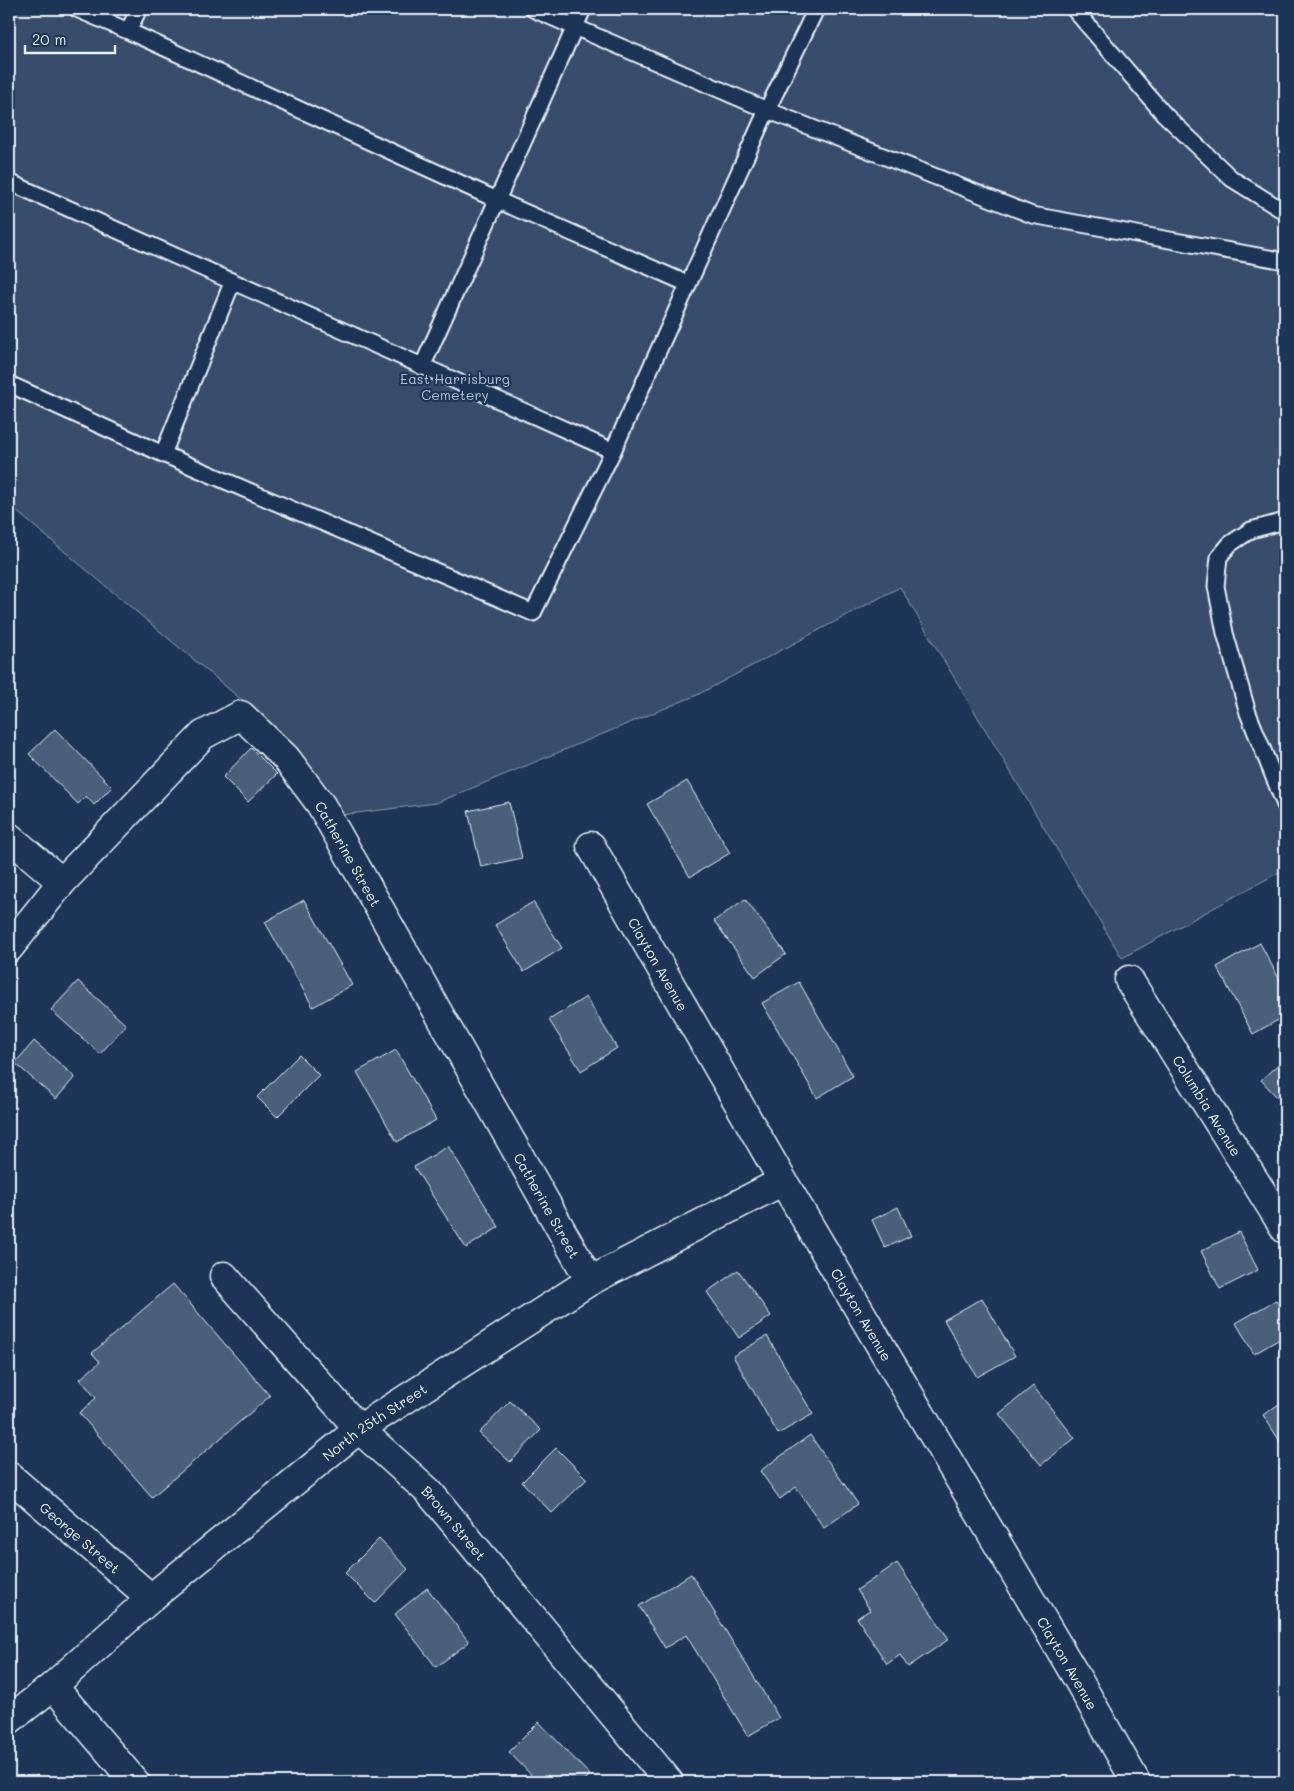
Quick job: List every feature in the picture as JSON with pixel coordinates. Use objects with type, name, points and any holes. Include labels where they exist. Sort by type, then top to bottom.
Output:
[{"type":"street","name":"Catherine Street","points":[[62,882],[203,735],[240,715],[286,758],[321,805],[590,1281]]},
{"type":"street","points":[[9,837],[62,882],[9,948]]},
{"type":"street","name":"Clayton Avenue","points":[[592,846],[782,1181],[1077,1678],[1136,1782]]},
{"type":"street","name":"Columbia Avenue","points":[[1130,980],[1285,1229]]},
{"type":"street","name":"North 25th Street","points":[[9,1720],[53,1686],[151,1598],[359,1429],[590,1281],[782,1181]]},
{"type":"street","name":"Brown Street","points":[[224,1276],[359,1429],[429,1492],[669,1782]]},
{"type":"street","name":"George Street","points":[[9,1476],[151,1598]]},
{"type":"street","points":[[53,1686],[135,1782]]},
{"type":"lane","points":[[77,9],[688,284]]},
{"type":"lane","points":[[128,31],[139,9]]},
{"type":"lane","points":[[533,9],[767,110],[1032,215],[1285,261]]},
{"type":"lane","points":[[422,367],[583,9]]},
{"type":"lane","points":[[9,384],[163,454],[533,612],[613,451],[767,110],[816,9]]},
{"type":"lane","points":[[1074,9],[1164,114],[1232,179],[1285,212]]},
{"type":"lane","points":[[9,182],[232,283],[613,451]]},
{"type":"lane","points":[[163,454],[232,283]]},
{"type":"lane","points":[[1285,521],[1250,530],[1230,544],[1219,557],[1216,586],[1225,633],[1248,712],[1285,806]]},
{"type":"green space","name":"East Harrisburg Cemetery","points":[[9,9],[1285,9],[1285,869],[1122,958],[900,587],[697,695],[436,803],[341,815],[255,711],[9,505]]},
{"type":"building","points":[[55,729],[112,787],[94,805],[86,796],[78,804],[29,754]]},
{"type":"building","points":[[251,748],[277,774],[248,802],[223,777]]},
{"type":"building","points":[[687,781],[730,853],[690,877],[647,804]]},
{"type":"building","points":[[509,802],[522,858],[481,867],[468,811]]},
{"type":"building","points":[[745,899],[786,954],[755,977],[714,921]]},
{"type":"building","points":[[304,900],[352,985],[313,1007],[265,922]]},
{"type":"building","points":[[533,902],[562,948],[524,972],[495,925]]},
{"type":"building","points":[[1260,943],[1285,990],[1285,1016],[1253,1034],[1217,967]]},
{"type":"building","points":[[78,981],[126,1025],[100,1054],[51,1010]]},
{"type":"building","points":[[799,982],[853,1076],[817,1098],[762,1003]]},
{"type":"building","points":[[586,997],[617,1048],[581,1071],[549,1020]]},
{"type":"building","points":[[34,1041],[75,1077],[56,1099],[15,1063]]},
{"type":"building","points":[[396,1050],[436,1120],[397,1142],[357,1072]]},
{"type":"building","points":[[299,1055],[319,1075],[277,1117],[257,1097]]},
{"type":"building","points":[[1285,1058],[1285,1090],[1277,1097],[1261,1080]]},
{"type":"building","points":[[448,1146],[499,1227],[466,1248],[414,1167]]},
{"type":"building","points":[[898,1207],[911,1236],[885,1248],[872,1220]]},
{"type":"building","points":[[1239,1232],[1258,1270],[1220,1289],[1201,1251]]},
{"type":"building","points":[[738,1270],[771,1316],[739,1338],[707,1292]]},
{"type":"building","points":[[173,1284],[270,1396],[152,1497],[79,1413],[96,1398],[80,1379],[100,1362],[92,1353]]},
{"type":"building","points":[[982,1298],[1015,1356],[977,1377],[944,1320]]},
{"type":"building","points":[[1276,1300],[1285,1317],[1285,1336],[1254,1354],[1236,1323]]},
{"type":"building","points":[[767,1336],[813,1414],[778,1434],[733,1356]]},
{"type":"building","points":[[1033,1386],[1075,1438],[1041,1465],[999,1414]]},
{"type":"building","points":[[1285,1400],[1285,1449],[1263,1415]]},
{"type":"building","points":[[510,1401],[541,1430],[510,1462],[479,1433]]},
{"type":"building","points":[[810,1435],[858,1504],[824,1528],[796,1487],[780,1499],[760,1471]]},
{"type":"building","points":[[556,1448],[587,1479],[552,1513],[522,1482]]},
{"type":"building","points":[[379,1539],[408,1569],[375,1603],[345,1573]]},
{"type":"building","points":[[897,1563],[949,1639],[908,1667],[900,1655],[887,1664],[857,1618],[870,1610],[857,1590]]},
{"type":"building","points":[[691,1574],[779,1718],[748,1736],[686,1635],[665,1648],[639,1606]]},
{"type":"building","points":[[427,1588],[469,1642],[436,1667],[395,1614]]},
{"type":"building","points":[[539,1722],[590,1775],[583,1782],[538,1782],[509,1752]]},
{"type":"building","points":[[37,1775],[43,1782],[28,1782]]}]
